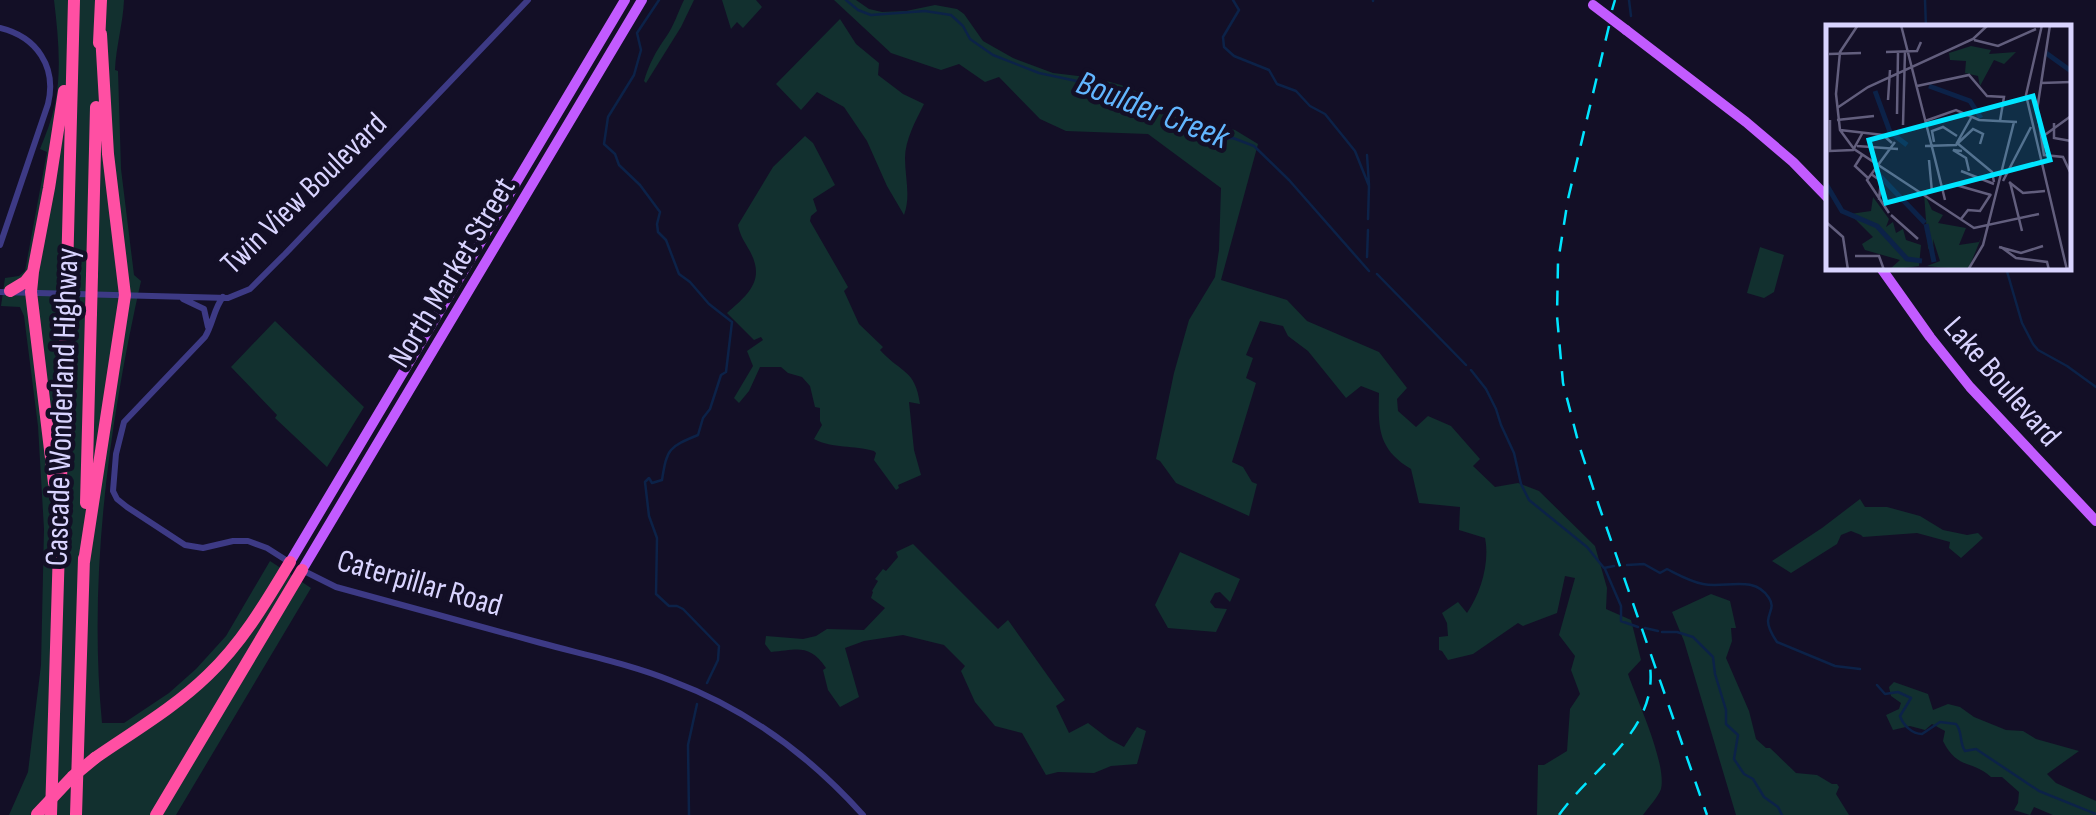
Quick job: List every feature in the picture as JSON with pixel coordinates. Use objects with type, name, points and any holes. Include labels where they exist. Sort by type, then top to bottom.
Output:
[{"type":"highway","name":"Cascade Wonderland Highway","points":[[42,814],[58,553],[74,0]]},
{"type":"highway","name":"Cascade Wonderland Highway","points":[[76,815],[101,0]]},
{"type":"highway","points":[[84,562],[125,295],[106,138],[101,34]]},
{"type":"highway","points":[[58,553],[54,473],[32,272],[50,188],[73,40]]},
{"type":"highway","points":[[2,291],[25,282],[32,272]]},
{"type":"highway","points":[[42,814],[64,784],[183,698],[215,668],[296,566]]},
{"type":"highway","points":[[156,815],[296,566]]},
{"type":"main road","name":"North Market Street","points":[[296,566],[625,0]]},
{"type":"main road","name":"North Market Street","points":[[296,566],[642,0]]},
{"type":"main road","points":[[1590,2],[1746,122],[1826,196]]},
{"type":"main road","name":"Lake Boulevard","points":[[1881,270],[1965,382],[2096,522]]},
{"type":"street","name":"Twin View Boulevard","points":[[2,291],[238,296],[252,288],[528,0]]},
{"type":"street","points":[[0,28],[17,33],[36,46],[48,68],[51,87],[0,245]]},
{"type":"street","points":[[172,296],[204,309],[208,332]]},
{"type":"street","name":"Caterpillar Road","points":[[223,298],[208,332],[124,422],[113,477],[113,491],[122,504],[185,545],[204,548],[248,541],[336,587],[689,687],[781,740],[827,778],[863,815]]},
{"type":"green space","points":[[54,0],[124,0],[115,70],[121,169],[134,275],[141,281],[119,390],[104,501],[98,612],[102,723],[124,723],[196,669],[226,636],[270,561],[311,588],[176,815],[9,815],[28,772],[41,665],[44,529],[38,426],[24,316],[20,307],[1,306],[5,278],[25,271],[47,152],[40,149],[54,110],[58,78]]},
{"type":"green space","points":[[684,0],[694,0],[646,83],[651,63]]},
{"type":"green space","points":[[722,0],[756,0],[762,7],[743,28],[737,22],[731,29]]},
{"type":"green space","points":[[834,0],[856,0],[882,12],[935,5],[957,9],[983,41],[1013,58],[1053,73],[1121,85],[1183,118],[1235,130],[1258,144],[1221,280],[1287,300],[1307,321],[1379,352],[1407,388],[1397,399],[1398,411],[1416,427],[1428,416],[1451,426],[1480,459],[1473,466],[1495,487],[1518,483],[1539,491],[1595,546],[1607,588],[1606,609],[1631,620],[1641,660],[1628,674],[1660,764],[1661,789],[1643,815],[1537,815],[1538,765],[1567,751],[1570,709],[1580,694],[1571,670],[1575,656],[1559,635],[1575,578],[1565,576],[1557,613],[1523,626],[1518,623],[1473,654],[1448,660],[1439,650],[1439,637],[1448,636],[1442,613],[1458,602],[1467,613],[1472,605],[1485,567],[1485,538],[1459,530],[1460,507],[1419,503],[1411,469],[1392,454],[1382,437],[1379,393],[1361,386],[1346,398],[1283,326],[1260,321],[1246,355],[1253,358],[1246,378],[1256,383],[1232,462],[1243,467],[1257,484],[1249,516],[1176,483],[1156,459],[1189,320],[1215,277],[1221,188],[1148,134],[1066,131],[1040,119],[999,77],[985,82],[959,64],[941,70],[891,53]]},
{"type":"green space","points":[[840,19],[856,44],[879,63],[878,75],[924,104],[905,151],[904,215],[867,141],[844,107],[817,92],[801,110],[776,84]]},
{"type":"green space","points":[[805,136],[813,143],[835,185],[813,199],[817,211],[810,221],[848,287],[844,291],[859,324],[911,378],[918,393],[920,404],[909,402],[921,475],[898,485],[896,490],[874,460],[874,451],[814,439],[822,425],[820,408],[815,407],[810,386],[802,377],[781,367],[760,367],[739,403],[734,398],[753,366],[747,351],[763,340],[754,340],[727,313],[748,292],[756,277],[753,259],[738,225],[773,167]]},
{"type":"green space","points":[[1760,247],[1784,255],[1774,292],[1764,298],[1747,293]]},
{"type":"green space","points":[[275,321],[364,407],[327,467],[275,418],[277,415],[231,367]]},
{"type":"green space","points":[[1860,499],[1865,507],[1887,507],[1920,516],[1943,530],[1978,533],[1983,538],[1961,558],[1949,548],[1950,542],[1917,533],[1863,537],[1851,531],[1791,573],[1772,561]]},
{"type":"green space","points":[[913,544],[998,629],[1008,620],[1065,700],[1056,706],[1069,733],[1088,723],[1124,747],[1137,727],[1146,731],[1137,764],[1111,766],[1094,773],[1046,775],[1022,733],[995,726],[975,702],[961,671],[965,666],[944,645],[903,635],[845,648],[859,697],[840,707],[828,690],[823,670],[826,668],[820,660],[802,650],[771,652],[765,644],[766,636],[803,639],[827,629],[864,630],[885,608],[871,598],[878,581],[875,579],[898,557],[896,552]]},
{"type":"green space","points":[[1180,552],[1240,579],[1230,602],[1220,592],[1210,602],[1215,608],[1227,609],[1216,632],[1168,628],[1155,605]]},
{"type":"green space","points":[[1711,594],[1730,601],[1736,628],[1731,628],[1732,641],[1726,658],[1749,711],[1756,739],[1796,773],[1817,775],[1837,784],[1836,794],[1849,815],[1736,815],[1672,612]]},
{"type":"green space","points":[[1894,682],[1928,694],[1933,710],[1948,704],[1960,707],[2006,730],[2023,731],[2036,739],[2079,751],[2047,774],[2056,783],[2096,801],[2096,815],[2053,815],[2034,807],[2030,815],[2014,810],[2019,792],[2002,777],[1991,777],[1960,761],[1943,741],[1945,731],[1932,724],[1925,730],[1910,726],[1893,730],[1886,715],[1899,709],[1901,703],[1891,696],[1889,687]]},
{"type":"waterway","points":[[659,0],[637,33],[641,50],[634,75],[608,117],[604,144],[660,212],[658,232],[666,240],[679,274],[732,322],[726,372],[721,375],[698,435],[671,450],[662,480],[652,483],[649,478],[645,482],[649,516],[657,538],[656,594],[669,606],[683,609],[719,646],[718,660],[707,683]]},
{"type":"waterway","name":"Boulder Creek","points":[[846,0],[871,15],[925,11],[951,15],[970,39],[993,55],[1039,73],[1119,90],[1148,102],[1211,139],[1233,138],[1254,146],[1369,271]]},
{"type":"waterway","points":[[1233,0],[1239,10],[1223,37],[1224,47],[1234,56],[1269,70],[1277,84],[1296,91],[1310,106],[1325,114],[1355,151],[1369,186],[1368,219]]},
{"type":"waterway","points":[[1629,0],[1631,16]]},
{"type":"waterway","points":[[1925,0],[1926,25]]},
{"type":"waterway","points":[[1367,155],[1369,185]]},
{"type":"waterway","points":[[1367,257],[1368,230]]},
{"type":"waterway","points":[[2007,270],[2022,323],[2033,344],[2096,387]]},
{"type":"waterway","name":"Boulder Creek","points":[[1377,274],[1466,365]]},
{"type":"waterway","name":"Boulder Creek","points":[[1471,370],[1496,409],[1529,500],[1587,547],[1604,568],[1614,566]]},
{"type":"waterway","points":[[1627,565],[1644,564],[1660,573],[1667,569],[1703,584],[1755,586],[1771,601],[1768,624],[1777,642],[1835,666],[1860,669]]},
{"type":"waterway","name":"Boulder Creek","points":[[1605,569],[1621,606],[1621,621],[1638,627]]},
{"type":"waterway","name":"Boulder Creek","points":[[1645,628],[1658,631]]},
{"type":"waterway","name":"Boulder Creek","points":[[1662,632],[1693,637],[1713,657],[1726,724],[1738,735],[1734,759],[1782,815]]},
{"type":"waterway","points":[[1877,685],[1885,694],[1898,692],[1911,698],[1900,716],[1911,731],[1922,734],[1940,722],[1956,724],[1965,751],[1976,749],[2039,791],[2096,814]]},
{"type":"waterway","points":[[689,815],[688,745],[697,704]]},
{"type":"railway","points":[[1612,10],[1615,0]]},
{"type":"railway","points":[[1609,26],[1568,199],[1558,262],[1557,316],[1563,383],[1599,506],[1707,815]]},
{"type":"railway","points":[[1559,815],[1633,729],[1650,689],[1650,666]]}]
